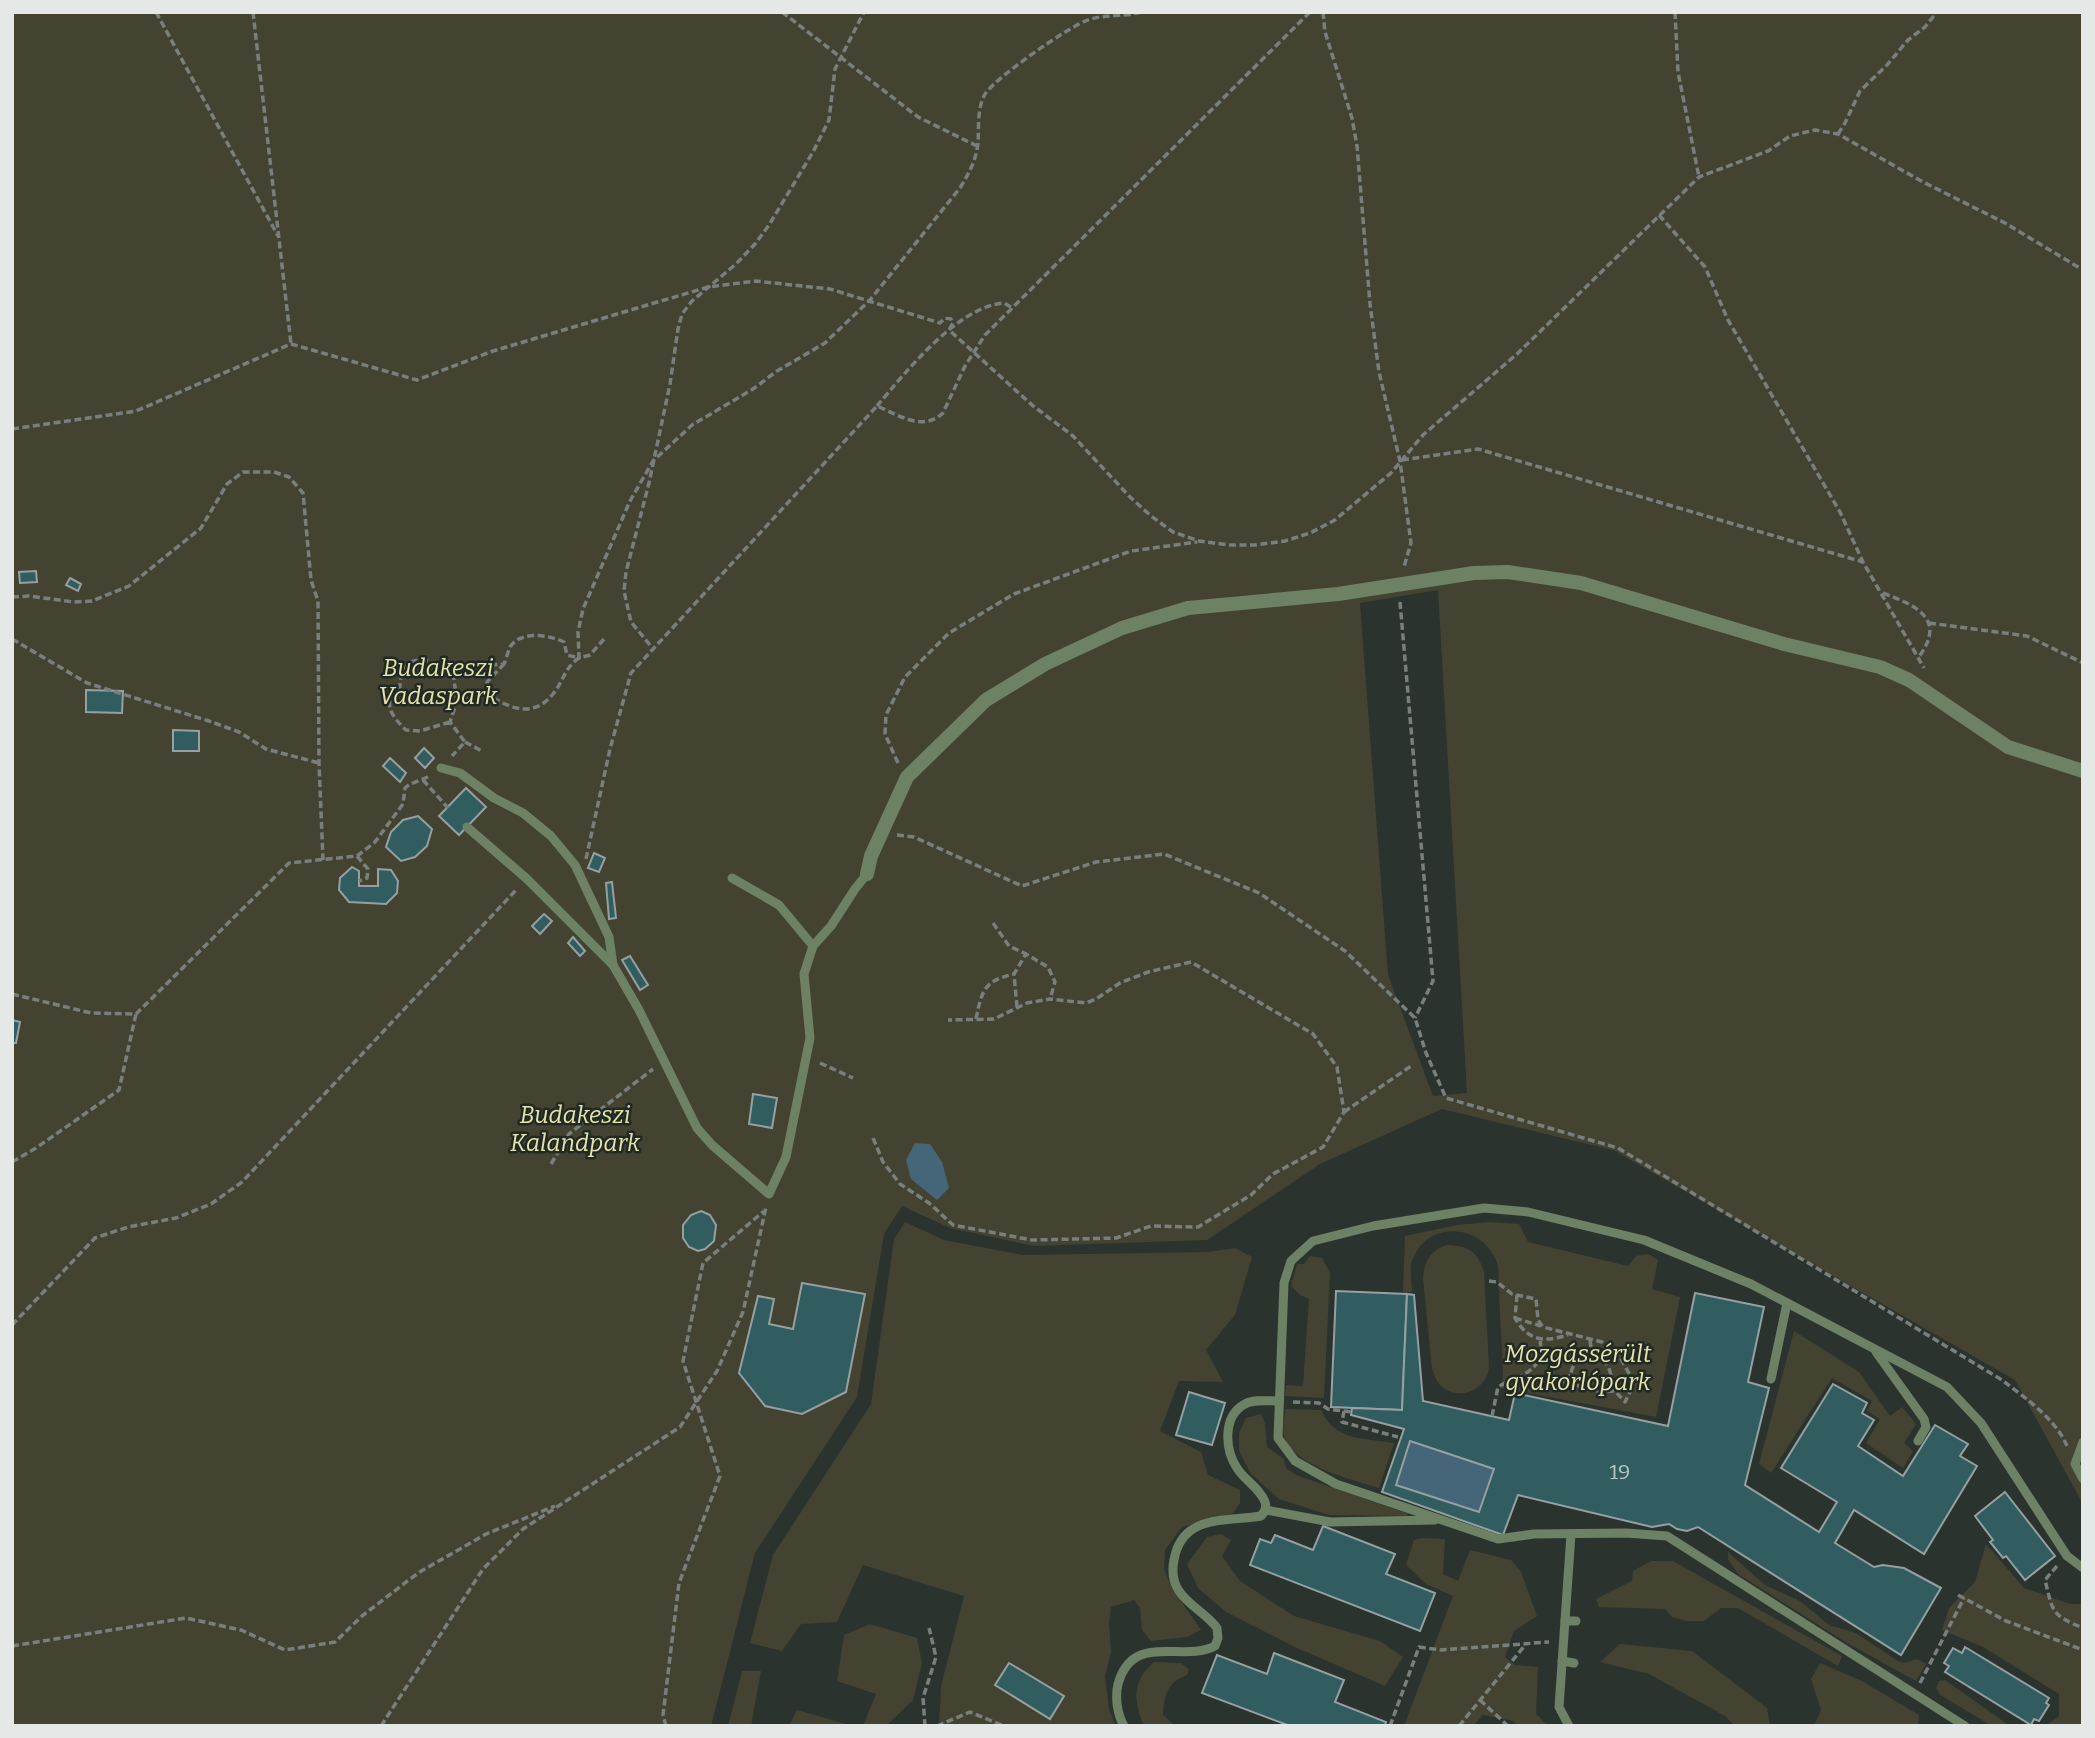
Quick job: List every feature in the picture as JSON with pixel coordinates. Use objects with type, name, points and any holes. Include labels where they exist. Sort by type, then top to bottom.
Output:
[{"type":"street","points":[[867,874],[881,832],[907,778],[986,700],[1045,664],[1122,628],[1188,608],[1338,594],[1474,573],[1508,572],[1581,583],[1784,644],[1880,667],[1909,680],[2008,747],[2083,771]]},
{"type":"lane","points":[[441,768],[460,773],[494,798],[523,813],[551,836],[579,873],[609,937],[613,965]]},
{"type":"lane","points":[[467,827],[527,879],[613,965],[639,1010],[697,1128],[712,1145],[769,1194],[786,1157],[810,1038],[804,974],[813,946],[831,926],[867,874]]},
{"type":"lane","points":[[732,878],[779,905],[813,946]]},
{"type":"lane","points":[[1961,1725],[1667,1536],[1626,1533],[1534,1534],[1498,1539],[1336,1483],[1296,1461],[1278,1438],[1284,1283],[1292,1261],[1313,1241],[1373,1226],[1483,1208],[1528,1212],[1644,1240],[1751,1283],[1947,1387],[1981,1423],[2067,1556],[2083,1568]]},
{"type":"lane","points":[[1771,1379],[1787,1303]]},
{"type":"lane","points":[[1875,1350],[1924,1419],[1926,1427],[1918,1441]]},
{"type":"lane","points":[[1124,1726],[1117,1690],[1120,1677],[1128,1665],[1139,1656],[1152,1651],[1206,1651],[1215,1646],[1217,1628],[1191,1606],[1177,1589],[1172,1569],[1180,1539],[1191,1529],[1217,1520],[1233,1521],[1261,1516],[1266,1510],[1266,1503],[1260,1493],[1238,1471],[1230,1456],[1228,1431],[1237,1410],[1247,1403],[1278,1401]]},
{"type":"lane","points":[[2083,1442],[2074,1464],[2083,1479]]},
{"type":"lane","points":[[1266,1510],[1330,1522],[1441,1520]]},
{"type":"lane","points":[[1569,1726],[1559,1707],[1571,1534]]},
{"type":"lane","points":[[1565,1621],[1577,1622]]},
{"type":"lane","points":[[1562,1661],[1574,1663]]},
{"type":"path","points":[[156,12],[279,237]]},
{"type":"path","points":[[253,12],[291,344]]},
{"type":"path","points":[[782,12],[918,117],[977,146]]},
{"type":"path","points":[[650,645],[631,622],[624,592],[626,572],[646,496],[670,384],[682,314],[692,301],[736,264],[762,234],[824,133],[832,104],[835,69],[864,12]]},
{"type":"path","points":[[579,658],[578,632],[583,609],[630,500],[653,461],[692,425],[753,389],[778,370],[815,351],[870,300],[960,188],[972,169],[982,101],[985,93],[997,81],[1071,27],[1088,19],[1141,12]]},
{"type":"path","points":[[877,406],[911,421],[923,423],[938,419],[948,405],[972,353],[985,335],[1310,12]]},
{"type":"path","points":[[1324,12],[1327,41],[1354,127],[1377,358],[1400,461],[1411,543],[1399,584],[1433,981],[1415,1018]]},
{"type":"path","points":[[1675,12],[1678,72],[1699,177]]},
{"type":"path","points":[[1838,134],[1860,91],[1937,12]]},
{"type":"path","points":[[949,330],[1032,405],[1073,436],[1151,516],[1173,532],[1199,541],[1255,545],[1285,541],[1310,533],[1335,520],[1391,473],[1423,435],[1517,354],[1699,177],[1768,151],[1790,136],[1815,130],[1838,134],[1923,182],[2005,223],[2083,270]]},
{"type":"path","points":[[1659,215],[1704,267],[1728,320],[1840,512],[1863,562],[1924,669]]},
{"type":"path","points":[[12,429],[136,411],[291,344],[417,380],[493,351],[708,287],[756,281],[830,289],[940,323],[948,318],[953,323],[949,330]]},
{"type":"path","points":[[579,873],[586,860],[610,749],[631,673],[908,370],[949,330],[992,305],[1004,303],[1011,307]]},
{"type":"path","points":[[1400,461],[1478,449],[1863,562]]},
{"type":"path","points":[[12,597],[29,596],[74,602],[106,597],[129,586],[201,528],[227,484],[243,472],[274,472],[289,477],[303,493],[311,580],[318,601],[319,763],[323,860]]},
{"type":"path","points":[[907,778],[885,734],[886,715],[905,677],[949,632],[1014,594],[1131,551],[1199,541]]},
{"type":"path","points":[[1882,593],[1904,602],[1929,623],[2027,636],[2083,663]]},
{"type":"path","points":[[1918,658],[1932,636],[1929,623]]},
{"type":"path","points":[[488,695],[487,682],[504,664],[512,645],[524,636],[553,636],[564,642],[568,655],[579,658]]},
{"type":"path","points":[[12,639],[87,683],[219,724],[239,732],[267,749],[319,763]]},
{"type":"path","points":[[457,701],[488,695],[511,708],[536,708],[553,694],[570,664],[590,655],[604,639]]},
{"type":"path","points":[[419,659],[430,660],[442,664],[453,673],[457,701],[450,722],[420,731],[405,730],[391,715],[388,701],[400,687],[400,675],[407,665],[419,659]]},
{"type":"path","points":[[453,673],[471,667],[504,664]]},
{"type":"path","points":[[450,722],[465,742],[482,751]]},
{"type":"path","points":[[12,1162],[119,1090],[136,1014],[289,863],[357,856],[374,842],[394,818],[403,804],[405,788],[413,781],[423,780],[441,768],[465,742]]},
{"type":"path","points":[[423,780],[448,808]]},
{"type":"path","points":[[881,832],[914,838],[1022,886],[1096,862],[1164,854],[1259,892],[1345,951],[1415,1018],[1426,1053],[1446,1098],[1618,1148],[2002,1380],[2031,1403],[2062,1434],[2074,1464]]},
{"type":"path","points":[[357,856],[368,869],[367,878],[359,881]]},
{"type":"path","points":[[12,1325],[95,1238],[188,1213],[211,1204],[242,1182],[527,879]]},
{"type":"path","points":[[993,923],[1009,946],[1048,967],[1055,982],[1049,999]]},
{"type":"path","points":[[1017,1007],[1014,974],[1026,954]]},
{"type":"path","points":[[948,1020],[994,1018],[1027,1003],[1049,999],[1086,1003],[1097,999],[1120,983],[1148,972],[1191,962],[1313,1034],[1337,1067],[1345,1112]]},
{"type":"path","points":[[976,1019],[985,987],[996,978],[1014,974]]},
{"type":"path","points":[[12,994],[91,1013],[136,1014]]},
{"type":"path","points":[[806,1057],[853,1078]]},
{"type":"path","points":[[551,1164],[569,1134],[663,1061]]},
{"type":"path","points":[[873,1138],[883,1163],[900,1184],[929,1203],[953,1226],[1032,1240],[1116,1238],[1151,1226],[1198,1227],[1251,1195],[1273,1174],[1323,1147],[1345,1112],[1411,1066]]},
{"type":"path","points":[[381,1726],[483,1569],[523,1529],[680,1427],[717,1371],[743,1312],[769,1194]]},
{"type":"path","points":[[666,1726],[663,1715],[679,1583],[720,1476],[683,1361],[703,1263],[766,1209]]},
{"type":"path","points":[[1489,1281],[1497,1282],[1517,1295],[1536,1299],[1538,1320],[1543,1327]]},
{"type":"path","points":[[1517,1295],[1515,1318],[1526,1334],[1540,1340],[1570,1334]]},
{"type":"path","points":[[1514,1378],[1562,1382],[1570,1375],[1572,1366],[1578,1359],[1592,1355],[1600,1357],[1607,1364],[1615,1391],[1625,1402],[1631,1390],[1629,1375],[1617,1352],[1602,1342],[1515,1318]]},
{"type":"path","points":[[1590,1339],[1592,1355]]},
{"type":"path","points":[[1492,1416],[1498,1387],[1531,1372],[1541,1356],[1540,1340]]},
{"type":"path","points":[[1570,1375],[1574,1384],[1582,1389],[1615,1391]]},
{"type":"path","points":[[1278,1401],[1319,1403],[1328,1409],[1352,1412]]},
{"type":"path","points":[[1344,1411],[1342,1422],[1398,1437]]},
{"type":"path","points":[[12,1646],[187,1618],[241,1630],[285,1650],[335,1642],[362,1615],[418,1573],[486,1534],[564,1503]]},
{"type":"path","points":[[2067,1556],[2045,1580],[2051,1604],[2059,1618],[2083,1628]]},
{"type":"path","points":[[1958,1595],[2006,1621],[2083,1650]]},
{"type":"path","points":[[1914,1694],[1964,1598]]},
{"type":"path","points":[[925,1726],[923,1698],[936,1657],[929,1628]]},
{"type":"path","points":[[1390,1726],[1419,1647],[1441,1650],[1563,1641]]},
{"type":"path","points":[[1459,1726],[1526,1644]]},
{"type":"path","points":[[1480,1700],[1508,1726]]},
{"type":"path","points":[[937,1726],[970,1712],[1004,1726]]},
{"type":"green space","points":[[12,12],[2083,12],[2083,1504],[2015,1380],[1613,1150],[1442,1109],[1320,1164],[1207,1240],[1034,1246],[950,1228],[902,1206],[884,1234],[857,1397],[755,1553],[711,1726],[12,1726]],"holes":[[[1438,590],[1467,1093],[1433,1096],[1388,975],[1360,603]]]},
{"type":"green space","points":[[905,1222],[944,1240],[1023,1255],[1208,1252],[1235,1248],[1252,1257],[1235,1315],[1206,1350],[1223,1382],[1179,1381],[1160,1431],[1201,1452],[1208,1475],[1240,1490],[1240,1503],[1233,1513],[1182,1527],[1165,1550],[1164,1569],[1172,1588],[1201,1630],[1187,1637],[1151,1641],[1142,1630],[1140,1608],[1134,1600],[1111,1607],[1111,1652],[1105,1676],[1109,1710],[1116,1726],[939,1726],[941,1686],[964,1596],[863,1565],[837,1622],[801,1624],[782,1651],[750,1643],[773,1555],[871,1404],[894,1239]]},
{"type":"green space","name":"Mozgássérült gyakorlópark","points":[[1489,1222],[1519,1224],[1528,1242],[1628,1266],[1636,1256],[1648,1254],[1658,1260],[1652,1289],[1680,1297],[1656,1417],[1501,1388],[1503,1373],[1498,1267],[1488,1247],[1477,1238],[1451,1231],[1427,1240],[1417,1251],[1411,1265],[1412,1292],[1403,1292],[1405,1236],[1457,1225]]},
{"type":"green space","points":[[1460,1246],[1471,1251],[1484,1272],[1489,1367],[1479,1386],[1460,1393],[1445,1389],[1438,1383],[1432,1369],[1423,1278],[1426,1262],[1440,1247]]},
{"type":"green space","points":[[1310,1256],[1322,1258],[1330,1273],[1324,1398],[1285,1396],[1286,1385],[1303,1386],[1309,1299],[1291,1286],[1297,1264],[1304,1264]]},
{"type":"green space","points":[[1794,1331],[1859,1372],[1890,1416],[1902,1407],[1916,1424],[1904,1443],[1913,1451],[1903,1468],[1866,1443],[1880,1419],[1867,1411],[1872,1401],[1832,1378],[1771,1473],[1759,1464]]},
{"type":"green space","points":[[1285,1409],[1321,1410],[1334,1428],[1342,1433],[1361,1439],[1394,1443],[1379,1488],[1325,1470],[1299,1456],[1284,1436]]},
{"type":"green space","points":[[1261,1414],[1265,1423],[1267,1447],[1284,1459],[1286,1468],[1296,1475],[1409,1514],[1329,1515],[1279,1499],[1251,1474],[1239,1451],[1239,1433],[1246,1418]]},
{"type":"green space","points":[[1221,1534],[1231,1540],[1222,1556],[1240,1581],[1294,1616],[1380,1641],[1403,1657],[1385,1686],[1297,1648],[1226,1612],[1198,1588],[1187,1564],[1207,1537]]},
{"type":"green space","points":[[1445,1539],[1443,1574],[1458,1581],[1470,1550],[1511,1560],[1521,1572],[1537,1616],[1514,1631],[1505,1657],[1515,1665],[1538,1667],[1536,1714],[1548,1726],[1518,1726],[1513,1721],[1483,1715],[1473,1726],[1404,1726],[1453,1596],[1426,1584],[1406,1565],[1414,1540]]},
{"type":"green space","points":[[1986,1544],[2024,1588],[2070,1604],[2083,1604],[2083,1726],[2045,1726],[2059,1716],[2059,1694],[1983,1647],[1942,1630],[1949,1608],[1975,1582]]},
{"type":"green space","points":[[1728,1552],[1765,1585],[1800,1601],[1829,1625],[1856,1633],[1898,1661],[1904,1663],[1917,1659],[1926,1664],[1916,1681],[1847,1643],[1738,1574],[1728,1559]]},
{"type":"green space","points":[[1651,1561],[1673,1561],[1842,1656],[1838,1666],[1738,1608],[1721,1608],[1704,1621],[1687,1621],[1672,1617],[1665,1609],[1599,1607],[1596,1599],[1632,1581],[1633,1571]]},
{"type":"green space","points":[[870,1624],[917,1638],[922,1663],[913,1700],[886,1726],[863,1726],[876,1694],[837,1681],[844,1635]]},
{"type":"green space","points":[[1620,1644],[1692,1651],[1767,1708],[1770,1726],[1735,1726],[1725,1716],[1649,1674],[1600,1662]]},
{"type":"green space","points":[[1154,1662],[1181,1663],[1189,1670],[1187,1675],[1171,1686],[1164,1702],[1163,1715],[1175,1726],[1144,1726],[1140,1717],[1138,1684]]},
{"type":"green space","points":[[1820,1663],[1862,1681],[1919,1715],[1918,1726],[1814,1726],[1821,1710],[1811,1679]]},
{"type":"green space","points":[[742,1671],[761,1671],[751,1726],[728,1726]]},
{"type":"green space","points":[[1945,1680],[2010,1726],[1992,1726],[1940,1695],[1936,1688],[1939,1681]]},
{"type":"green space","points":[[797,1710],[853,1726],[789,1726]]},
{"type":"water","points":[[915,1143],[930,1144],[942,1162],[949,1188],[937,1200],[911,1179],[906,1160]]},
{"type":"water","points":[[1410,1441],[1494,1469],[1479,1512],[1396,1485]]},
{"type":"building","points":[[36,571],[37,582],[20,583],[19,572]]},
{"type":"building","points":[[70,578],[81,584],[78,591],[66,585]]},
{"type":"building","points":[[86,690],[123,691],[122,713],[86,712]]},
{"type":"building","points":[[173,730],[199,731],[199,751],[173,751]]},
{"type":"building","points":[[424,748],[434,758],[425,768],[415,758]]},
{"type":"building","points":[[390,758],[406,773],[400,782],[383,766]]},
{"type":"building","points":[[466,788],[486,807],[459,835],[439,816]]},
{"type":"building","points":[[418,816],[432,829],[427,846],[415,857],[401,861],[386,847],[391,832],[403,820]]},
{"type":"building","points":[[594,853],[605,858],[599,872],[588,868]]},
{"type":"building","points":[[352,867],[359,871],[359,886],[378,886],[378,869],[391,870],[398,881],[397,893],[386,904],[349,902],[339,890],[340,878]]},
{"type":"building","points":[[612,882],[616,918],[609,919],[606,883]]},
{"type":"building","points":[[544,914],[552,921],[540,934],[532,926]]},
{"type":"building","points":[[573,937],[585,951],[580,956],[568,943]]},
{"type":"building","points":[[630,956],[648,985],[640,990],[622,960]]},
{"type":"building","points":[[12,1020],[20,1022],[16,1043],[12,1043]]},
{"type":"building","points":[[753,1094],[777,1098],[772,1128],[749,1124]]},
{"type":"building","points":[[701,1211],[710,1215],[716,1225],[714,1241],[698,1251],[689,1247],[683,1238],[683,1225],[691,1215]]},
{"type":"building","points":[[802,1283],[865,1294],[846,1392],[802,1414],[765,1406],[739,1373],[758,1296],[774,1299],[769,1324],[793,1329]]},
{"type":"building","points":[[1336,1291],[1407,1294],[1402,1410],[1331,1407]]},
{"type":"building","points":[[1695,1293],[1764,1307],[1748,1382],[1769,1388],[1745,1485],[1819,1532],[1837,1502],[1781,1468],[1833,1384],[1867,1403],[1862,1413],[1874,1420],[1858,1446],[1903,1476],[1935,1425],[1968,1444],[1960,1456],[1977,1466],[1924,1554],[1854,1510],[1835,1543],[1874,1567],[1883,1565],[1904,1568],[1941,1588],[1901,1655],[1698,1527],[1687,1531],[1669,1524],[1652,1527],[1518,1495],[1503,1535],[1382,1492],[1404,1429],[1351,1415],[1352,1408],[1402,1410],[1407,1294],[1414,1295],[1423,1401],[1509,1420],[1515,1393],[1668,1426]],"holes":[[[1410,1441],[1494,1469],[1479,1512],[1396,1485]]]},
{"type":"building","points":[[1189,1392],[1225,1403],[1212,1445],[1176,1435]]},
{"type":"building","points":[[2005,1492],[2055,1556],[2025,1580],[2006,1556],[2003,1558],[1990,1542],[1993,1540],[1975,1516]]},
{"type":"building","points":[[1323,1526],[1395,1554],[1386,1574],[1435,1593],[1420,1631],[1250,1565],[1260,1539],[1271,1543],[1275,1535],[1313,1550]]},
{"type":"building","points":[[1965,1647],[2049,1698],[2046,1703],[2049,1705],[2039,1721],[2034,1719],[2031,1725],[1945,1672],[1949,1666],[1944,1663],[1953,1648],[1962,1653]]},
{"type":"building","points":[[1274,1653],[1344,1680],[1335,1702],[1386,1722],[1385,1726],[1290,1726],[1202,1693],[1217,1655],[1267,1674]]},
{"type":"building","points":[[1009,1663],[1064,1696],[1050,1719],[995,1685]]},
{"type":"park label","name":"Budakeszi Vadaspark","points":[[438,682]]},
{"type":"park label","name":"Budakeszi Kalandpark","points":[[575,1129]]}]
